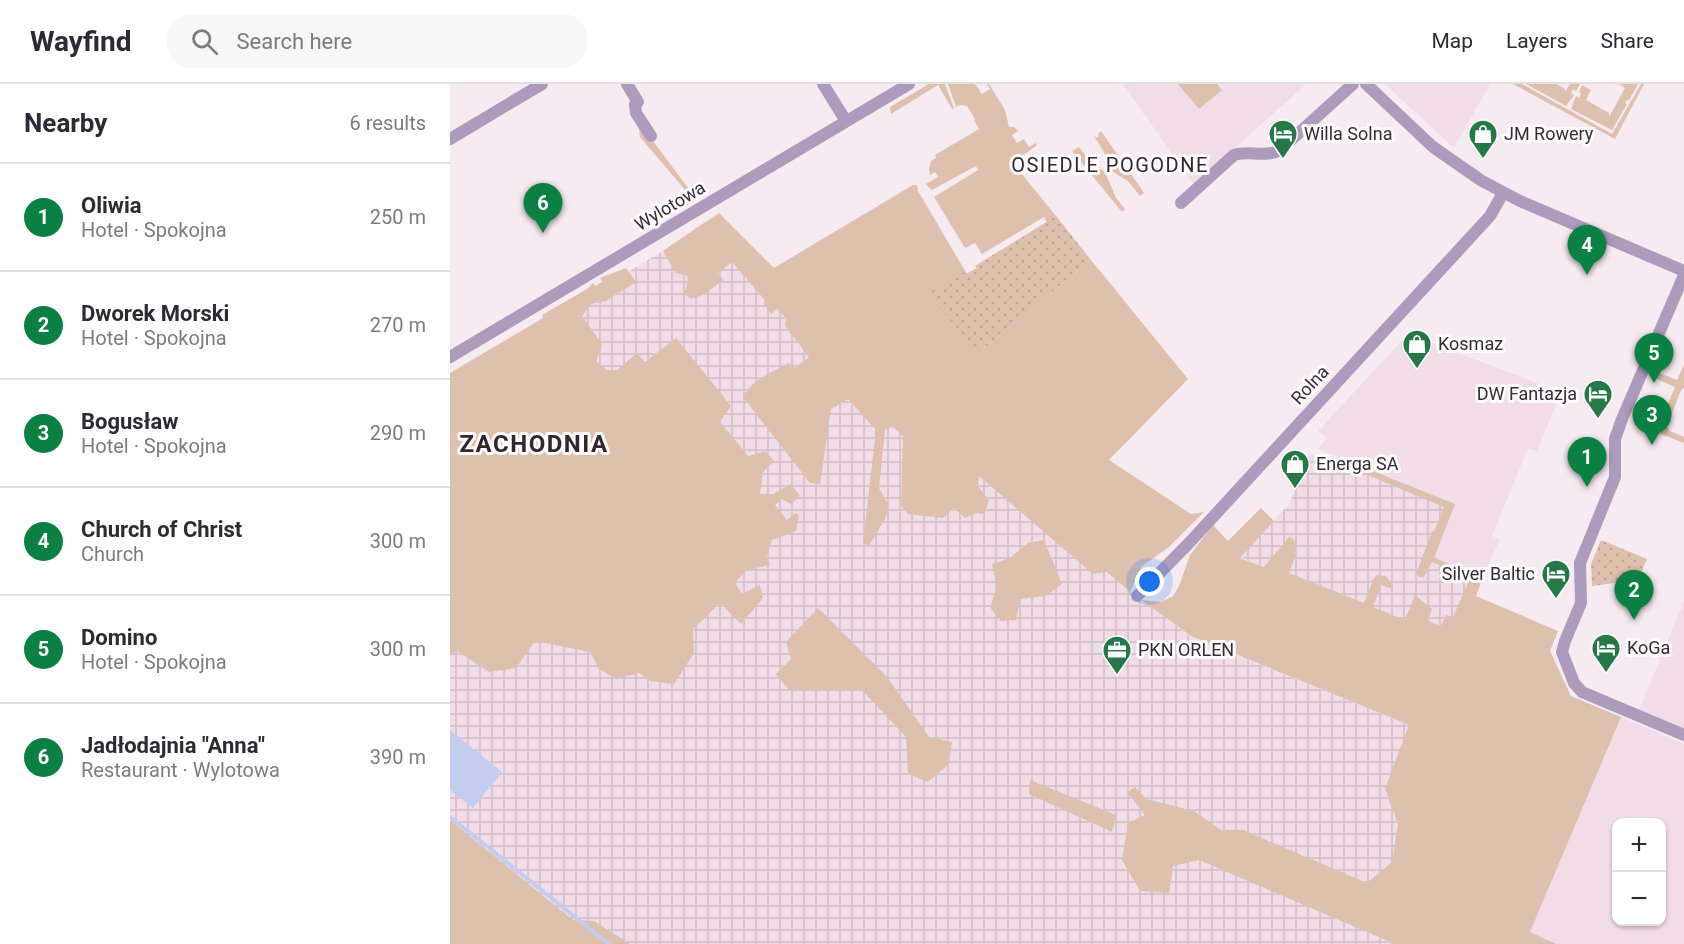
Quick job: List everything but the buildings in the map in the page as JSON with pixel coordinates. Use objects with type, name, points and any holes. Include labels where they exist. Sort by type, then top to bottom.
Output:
[{"type":"street","points":[[450,139],[542,84]]},
{"type":"street","points":[[627,84],[638,102],[635,104],[636,113],[651,136]]},
{"type":"street","points":[[823,84],[846,122]]},
{"type":"street","name":"Wylotowa","points":[[450,357],[909,84]]},
{"type":"street","points":[[1181,203],[1234,155],[1280,150],[1353,84]]},
{"type":"street","points":[[1366,84],[1438,152],[1464,170],[1503,193],[1684,273],[1615,439],[1615,477],[1580,563],[1581,603],[1564,641],[1562,652],[1574,682],[1582,692],[1684,735]]},
{"type":"street","name":"Rolna","points":[[1137,596],[1190,542],[1490,216],[1503,193]]},
{"type":"shaded area","points":[[929,84],[945,84],[954,108],[952,109],[938,85],[891,114],[890,107]]},
{"type":"shaded area","points":[[948,84],[975,84],[982,94],[990,89],[987,84],[989,84],[1005,110],[1009,127],[1014,127],[1018,131],[1012,135],[1017,143],[1024,139],[1029,147],[1035,143],[1037,145],[1013,163],[1056,216],[1047,222],[1044,217],[982,254],[975,243],[965,248],[934,197],[978,170],[976,166],[932,190],[926,184],[938,177],[935,172],[930,175],[929,169],[931,161],[936,158],[935,155],[979,129],[967,106],[956,107]]},
{"type":"shaded area","points":[[1123,84],[1306,84],[1194,185]]},
{"type":"shaded area","points":[[1178,84],[1217,84],[1222,90],[1199,109]]},
{"type":"shaded area","points":[[1385,84],[1490,84],[1454,148]]},
{"type":"shaded area","points":[[1513,84],[1522,84],[1612,134],[1641,84],[1644,84],[1615,139]]},
{"type":"shaded area","points":[[1526,84],[1557,84],[1565,89],[1565,92],[1570,84],[1580,84],[1576,91],[1573,89],[1571,93],[1574,95],[1566,106]]},
{"type":"shaded area","points":[[1619,84],[1638,84],[1625,103],[1627,104],[1612,130],[1571,109],[1576,96],[1579,98],[1581,94],[1579,92],[1582,85],[1591,90],[1586,100],[1609,113],[1609,117],[1625,88]]},
{"type":"shaded area","points":[[639,128],[650,137],[697,200],[677,211],[675,209],[692,198],[640,137]]},
{"type":"shaded area","points":[[1101,131],[1144,193],[1140,196],[1128,181],[1110,170],[1104,152],[1094,136],[1097,138]]},
{"type":"shaded area","points":[[1079,147],[1088,159],[1105,172],[1116,198],[1125,209],[1122,212],[1072,151]]},
{"type":"shaded area","points":[[913,185],[917,185],[918,191],[967,274],[979,352],[1091,260],[1188,379],[1109,460],[1191,514],[1204,512],[1169,547],[1142,566],[1130,592],[1107,572],[1093,574],[979,476],[978,486],[989,501],[984,514],[977,513],[965,518],[954,508],[943,518],[908,514],[901,506],[903,436],[893,427],[885,429],[879,488],[888,505],[886,517],[869,546],[863,543],[876,430],[848,399],[831,409],[820,484],[810,483],[743,397],[751,386],[763,377],[789,363],[795,368],[809,357],[785,326],[786,318],[777,309],[771,314],[764,304],[764,299],[732,262],[718,273],[723,280],[703,295],[691,299],[684,293],[688,282],[687,276],[676,273],[663,251],[719,213],[774,268]]},
{"type":"shaded area","points":[[1056,216],[1091,260],[979,352],[927,294],[964,272],[966,274],[977,268],[975,266]]},
{"type":"shaded area","points":[[704,222],[1127,589],[1190,636],[1514,768],[1525,944],[559,944],[450,855],[450,378],[663,251]]},
{"type":"shaded area","points":[[626,268],[636,282],[606,301],[591,304],[582,316],[602,344],[596,361],[607,370],[617,370],[637,353],[645,362],[676,338],[731,406],[720,422],[748,456],[765,451],[774,461],[763,472],[760,494],[773,494],[791,484],[800,496],[791,504],[782,499],[775,505],[787,520],[795,513],[799,515],[796,531],[772,540],[766,557],[770,565],[747,570],[735,583],[742,594],[760,585],[763,598],[741,624],[720,603],[693,629],[694,653],[674,684],[650,681],[639,673],[616,679],[599,669],[590,652],[535,641],[516,668],[489,672],[456,650],[450,656],[450,373],[543,318],[542,315],[587,289],[593,283],[595,286],[602,282],[600,278]]},
{"type":"shaded area","points":[[1408,334],[1561,392],[1537,451],[1528,448],[1492,536],[1500,539],[1483,577],[1433,557],[1455,504],[1318,449],[1327,438],[1318,431]]},
{"type":"shaded area","points":[[1684,365],[1684,388],[1681,390],[1667,426],[1670,431],[1684,437],[1684,443],[1656,432],[1675,387],[1650,376],[1652,370],[1677,380]]},
{"type":"shaded area","name":"Energa SA","points":[[1310,453],[1345,467],[1348,461],[1455,504],[1433,557],[1483,577],[1454,647],[1240,557],[1289,504]]},
{"type":"shaded area","points":[[1348,461],[1455,504],[1434,558],[1483,577],[1476,596],[1558,631],[1550,651],[1571,696],[1621,717],[1530,932],[1556,944],[1395,944],[1199,860],[1173,866],[1169,893],[1140,891],[1122,860],[1128,823],[1145,815],[1127,792],[1135,787],[1146,799],[1194,811],[1221,830],[1243,830],[1367,883],[1392,862],[1398,824],[1385,789],[1409,725],[1191,636],[1141,600],[1161,602],[1173,596],[1190,555],[1213,525],[1228,541],[1261,508],[1274,521],[1240,558],[1264,567],[1290,536],[1297,545],[1289,573],[1364,603],[1372,580],[1377,575],[1386,576],[1392,589],[1381,585],[1373,607],[1405,620],[1415,595],[1432,609],[1428,621],[1441,626],[1446,615],[1453,617],[1470,578],[1432,562],[1424,577],[1416,574],[1432,531],[1434,532],[1444,507],[1346,466]]},
{"type":"shaded area","points":[[1044,540],[1062,584],[1046,596],[1020,599],[1016,620],[1000,621],[990,607],[997,587],[992,564],[1010,558],[1028,543]]},
{"type":"shaded area","points":[[1601,540],[1647,559],[1638,580],[1592,586],[1591,564]]},
{"type":"shaded area","points":[[1684,601],[1684,729],[1639,710]]},
{"type":"shaded area","points":[[818,608],[887,677],[929,737],[952,742],[949,764],[928,782],[908,774],[906,737],[862,690],[789,690],[776,674],[791,659],[786,642]]},
{"type":"shaded area","points":[[1621,717],[1684,744],[1684,944],[1556,944],[1530,932]]},
{"type":"shaded area","points":[[1030,780],[1116,815],[1112,832],[1029,794]]},
{"type":"shaded area","points":[[450,820],[573,920],[594,921],[630,944],[450,944]]},
{"type":"water","points":[[450,730],[502,772],[473,808],[450,790]]},
{"type":"waterway","points":[[450,817],[609,944]]},
{"type":"place","name":"Willa Solna","points":[[1283,160]]},
{"type":"place","name":"JM Rowery","points":[[1483,160]]},
{"type":"place","name":"Jadłodajnia \"Anna\"","points":[[543,233]]},
{"type":"place","name":"Church of Christ","points":[[1587,275]]},
{"type":"place","name":"Kosmaz","points":[[1417,370]]},
{"type":"place","name":"Domino","points":[[1654,383]]},
{"type":"place","name":"DW Fantazja","points":[[1598,420]]},
{"type":"place","name":"Bogusław","points":[[1652,445]]},
{"type":"place","name":"Oliwia","points":[[1587,487]]},
{"type":"place","name":"Energa SA","points":[[1295,490]]},
{"type":"place","name":"Silver Baltic","points":[[1556,600]]},
{"type":"place","name":"Dworek Morski","points":[[1634,620]]},
{"type":"place","name":"KoGa","points":[[1606,674]]},
{"type":"place","name":"PKN ORLEN","points":[[1117,676]]},
{"type":"district","name":"OSIEDLE POGODNE","points":[[1110,165]]},
{"type":"district","name":"ZACHODNIA","points":[[534,444]]}]
